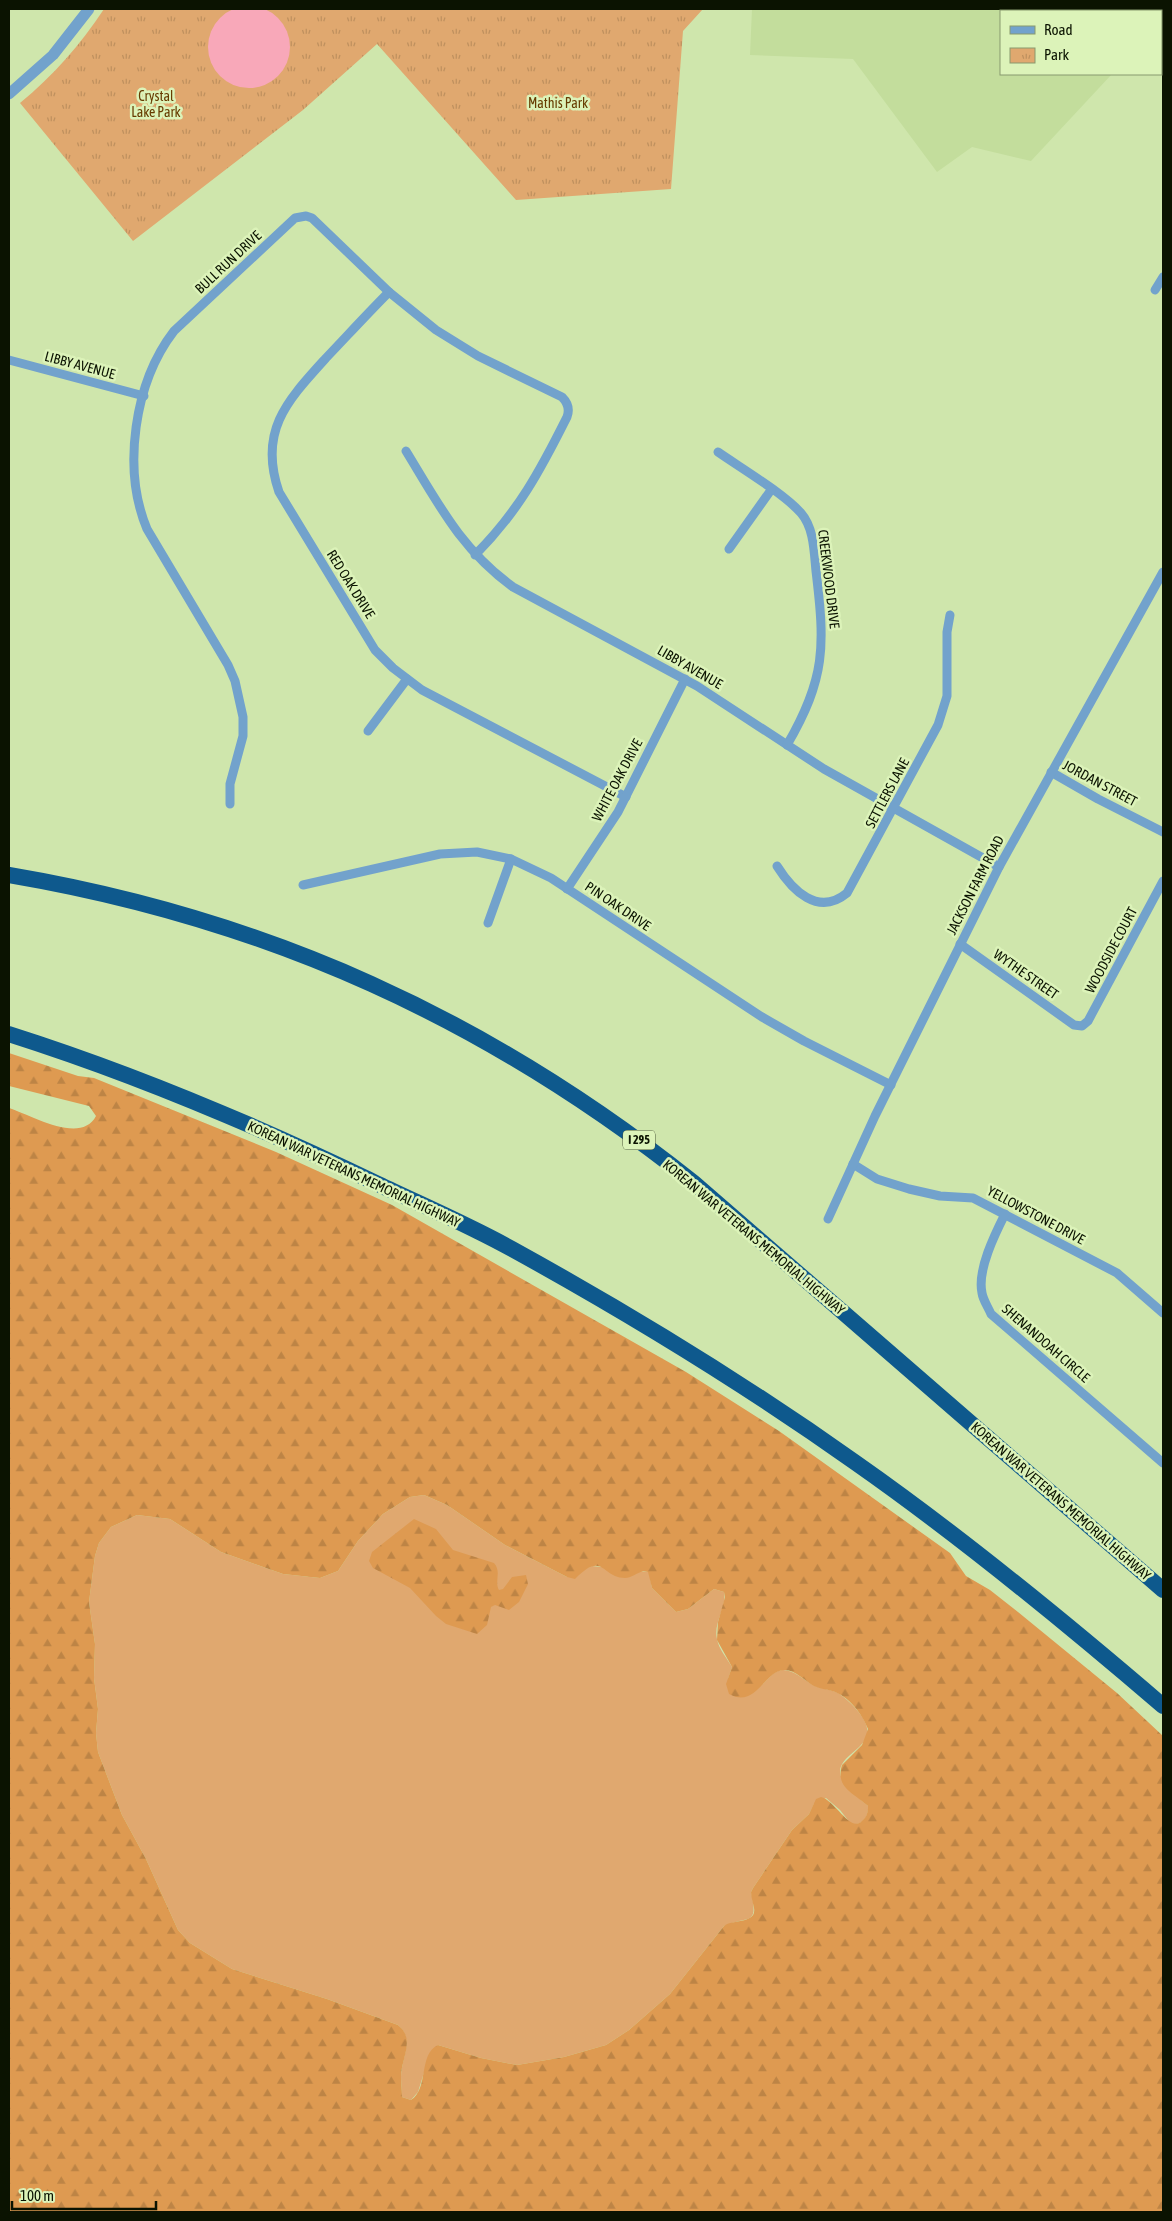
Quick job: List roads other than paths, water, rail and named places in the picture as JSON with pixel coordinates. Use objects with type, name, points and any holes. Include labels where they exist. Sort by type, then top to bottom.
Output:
[{"type":"highway","name":"KOREAN WAR VETERANS MEMORIAL HIGHWAY","points":[[9,875],[105,894],[155,907],[230,929],[290,950],[408,1000],[536,1070],[629,1132],[694,1183],[1163,1590]]},
{"type":"highway","name":"KOREAN WAR VETERANS MEMORIAL HIGHWAY","points":[[9,1034],[117,1072],[243,1122],[328,1160],[512,1248],[687,1352],[856,1462],[1018,1584],[1163,1706]]},
{"type":"street","points":[[9,94],[53,55],[89,9]]},
{"type":"street","name":"BULL RUN DRIVE","points":[[230,804],[230,784],[243,736],[240,699],[228,664],[147,529],[140,513],[134,485],[133,468],[138,420],[157,357],[174,331],[295,218],[300,216],[312,218],[389,292],[429,324],[461,346],[562,397],[568,405],[567,417],[525,496],[496,534],[474,555]]},
{"type":"street","points":[[1155,290],[1163,277]]},
{"type":"street","name":"RED OAK DRIVE","points":[[389,292],[291,398],[276,428],[272,454],[275,479],[279,492],[298,526],[376,650],[407,679],[422,690],[626,797]]},
{"type":"street","name":"LIBBY AVENUE","points":[[9,360],[144,396]]},
{"type":"street","name":"LIBBY AVENUE","points":[[406,451],[445,515],[474,555],[491,570],[538,602],[685,679],[893,810],[999,867]]},
{"type":"street","name":"CREEKWOOD DRIVE","points":[[718,452],[800,513],[810,531],[822,640],[815,688],[787,745]]},
{"type":"street","points":[[729,549],[771,490]]},
{"type":"street","name":"JACKSON FARM ROAD","points":[[828,1219],[891,1085],[999,867],[1163,572]]},
{"type":"street","name":"SETTLERS LANE","points":[[777,866],[785,879],[803,896],[821,902],[836,901],[847,894],[938,725],[944,709],[948,689],[946,632],[950,616]]},
{"type":"street","points":[[368,731],[407,679]]},
{"type":"street","name":"WHITE OAK DRIVE","points":[[567,889],[626,797],[685,679]]},
{"type":"street","name":"JORDAN STREET","points":[[1051,772],[1098,799],[1163,832]]},
{"type":"street","name":"PIN OAK DRIVE","points":[[303,885],[335,876],[440,854],[477,852],[511,859],[531,867],[567,889],[762,1017],[804,1041],[891,1085]]},
{"type":"street","points":[[488,923],[511,859]]},
{"type":"street","name":"WOODSIDE COURT","points":[[1077,1026],[1082,1026],[1088,1021],[1163,882]]},
{"type":"street","name":"WYTHE STREET","points":[[960,944],[1077,1026]]},
{"type":"street","name":"YELLOWSTONE DRIVE","points":[[853,1164],[877,1179],[940,1196],[973,1198],[1117,1273],[1163,1313]]},
{"type":"street","name":"SHENANDOAH CIRCLE","points":[[1006,1214],[994,1236],[984,1265],[981,1292],[991,1314],[1163,1463]]},
{"type":"park label","name":"Mathis Park","points":[[558,103]]},
{"type":"park label","name":"Crystal Lake Park","points":[[156,104]]}]
